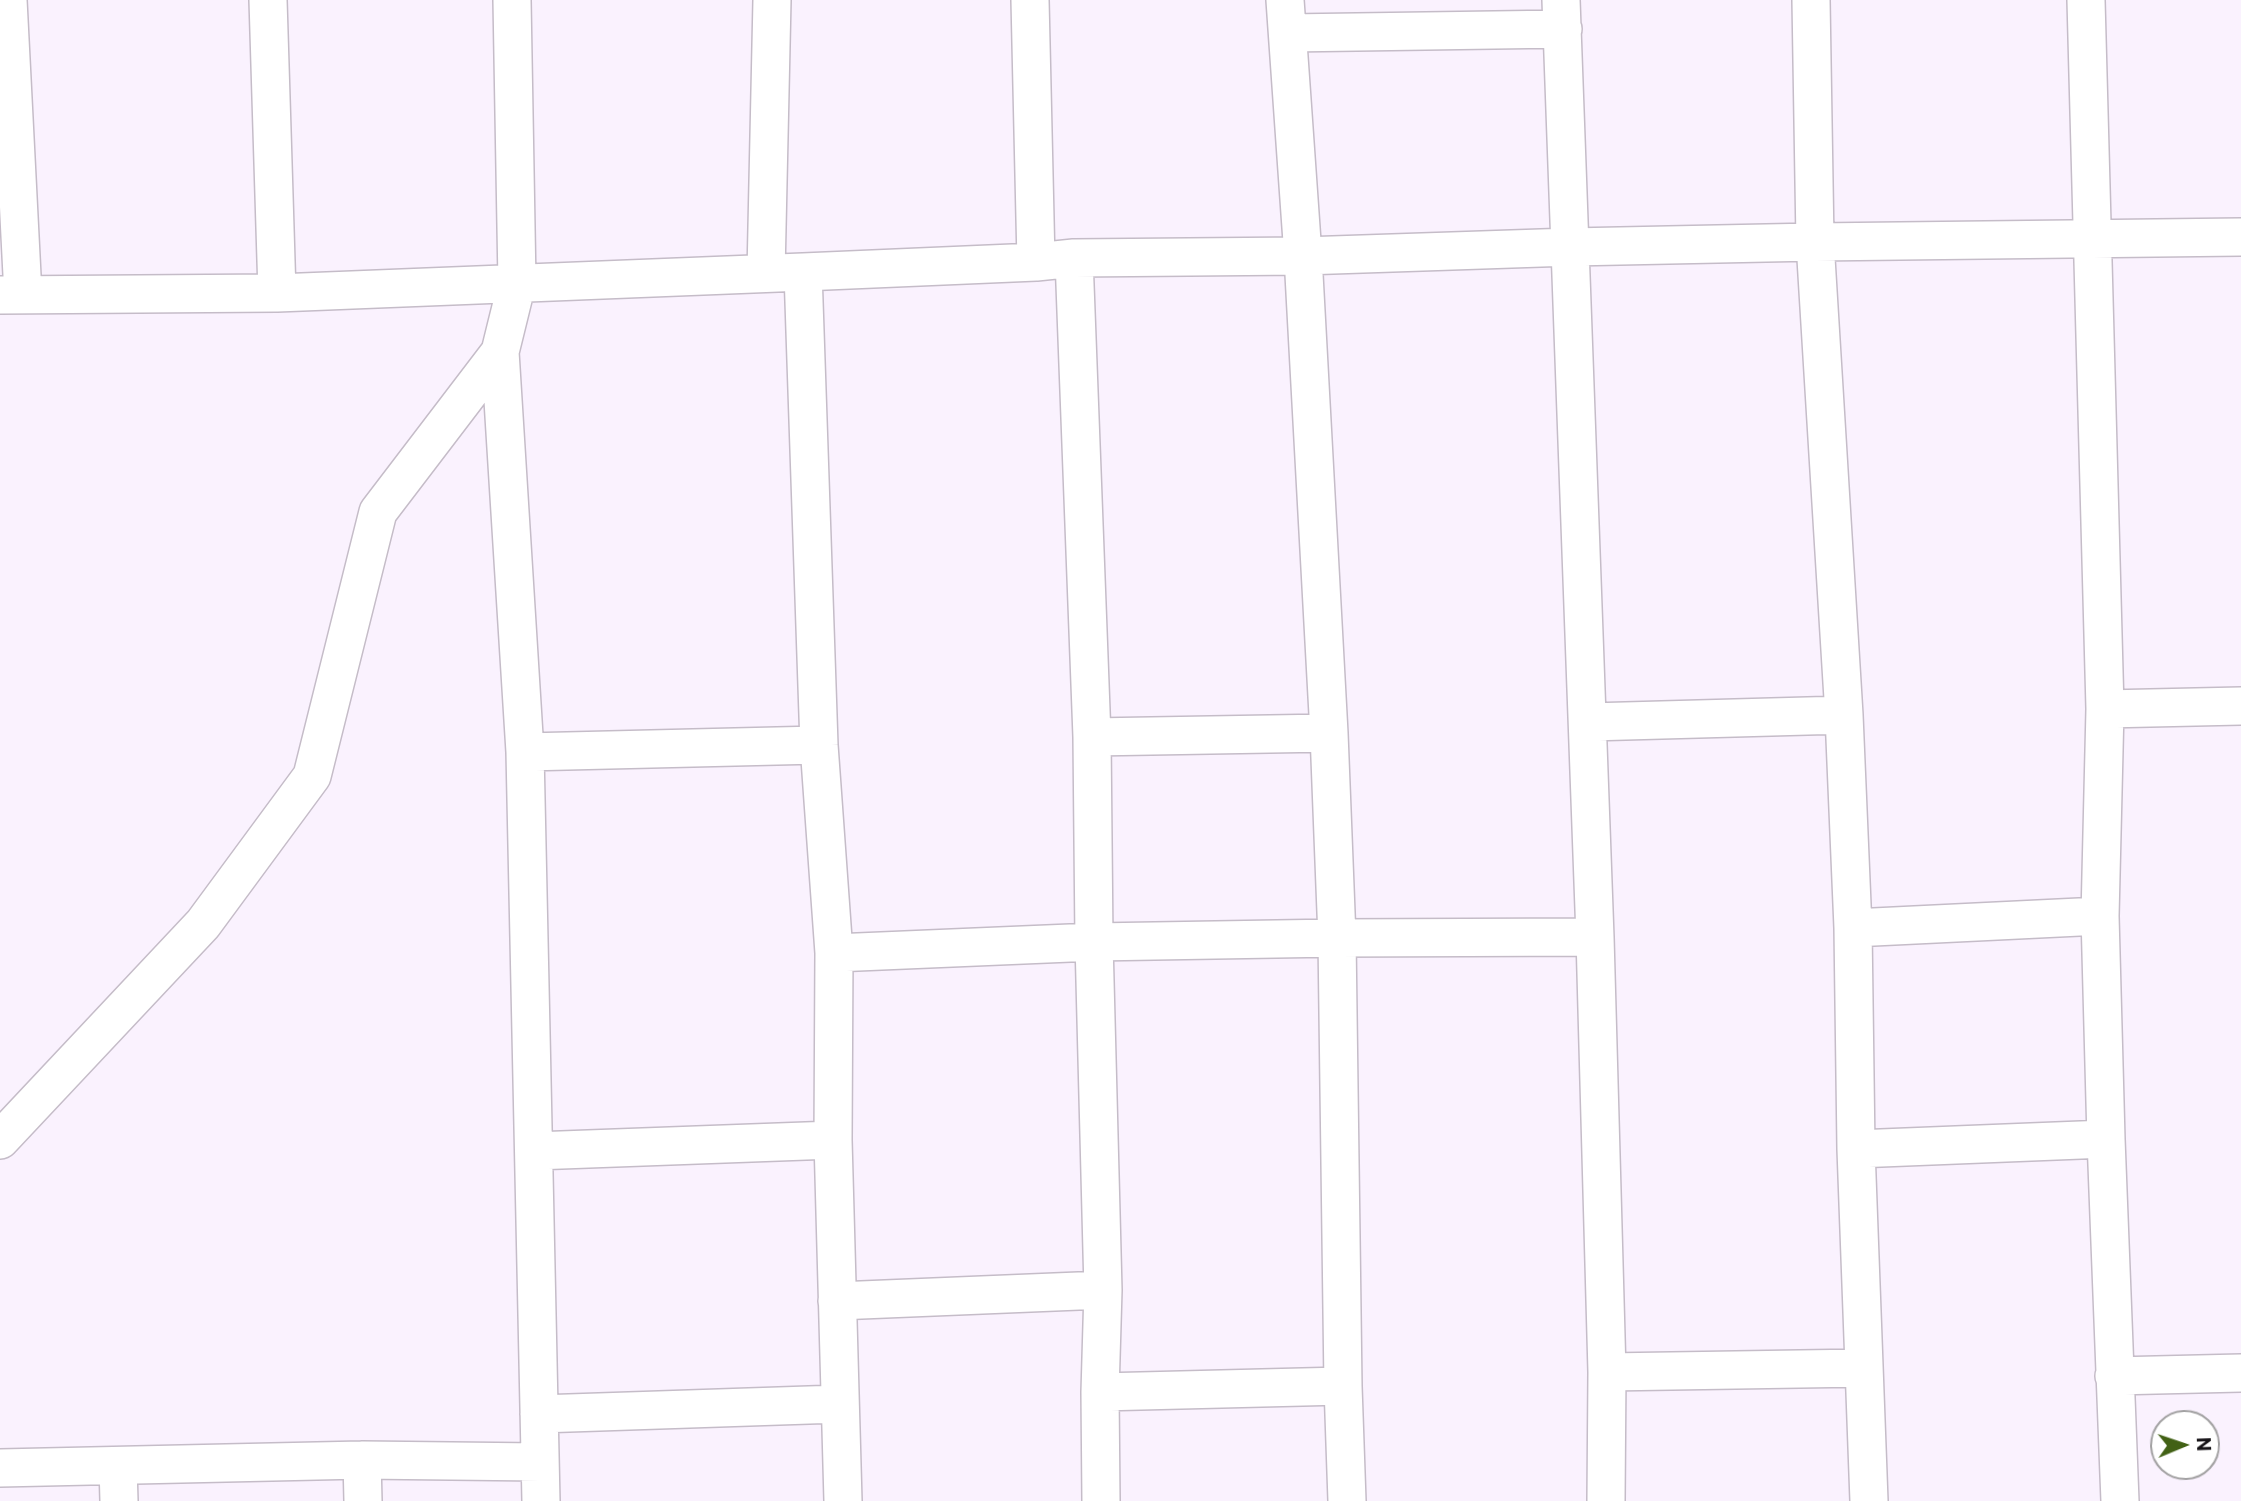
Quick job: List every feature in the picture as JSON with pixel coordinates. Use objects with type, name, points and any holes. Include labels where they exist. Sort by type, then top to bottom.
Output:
[{"type":"street","points":[[8,0],[11,295],[277,293],[1074,258],[1303,256],[1815,242],[2241,237]]},
{"type":"street","points":[[268,0],[277,293]]},
{"type":"street","points":[[512,0],[517,283],[500,352],[525,752],[541,1501]]},
{"type":"street","points":[[766,273],[772,0]]},
{"type":"street","points":[[1030,0],[1036,261]]},
{"type":"street","points":[[1811,0],[1815,242],[1844,715],[1853,928],[1856,1149],[1868,1501]]},
{"type":"street","points":[[2086,0],[2105,709],[2100,916],[2105,1139],[2120,1501]]},
{"type":"street","points":[[1347,1501],[1337,938],[1329,733],[1287,17],[1562,15],[1589,722],[1607,1372],[1606,1501]]},
{"type":"street","points":[[1074,258],[1092,737],[1103,1290],[1101,1501]]},
{"type":"street","points":[[803,272],[819,745],[834,953],[833,1140],[843,1501]]},
{"type":"street","points":[[0,1140],[203,924],[312,776],[378,512],[500,352]]},
{"type":"street","points":[[2105,709],[2241,706]]},
{"type":"street","points":[[1589,722],[1844,715]]},
{"type":"street","points":[[1092,737],[1329,733]]},
{"type":"street","points":[[525,752],[819,745]]},
{"type":"street","points":[[1853,928],[2100,916]]},
{"type":"street","points":[[834,953],[1094,942],[1595,937]]},
{"type":"street","points":[[1856,1149],[2105,1139]]},
{"type":"street","points":[[534,1151],[833,1140]]},
{"type":"street","points":[[837,1301],[1103,1290]]},
{"type":"street","points":[[1607,1372],[1864,1368]]},
{"type":"street","points":[[2114,1376],[2241,1374]]},
{"type":"street","points":[[1100,1392],[1343,1386]]},
{"type":"street","points":[[539,1413],[839,1404]]},
{"type":"street","points":[[0,1468],[118,1483],[362,1460],[540,1462]]},
{"type":"street","points":[[362,1460],[363,1501]]}]
